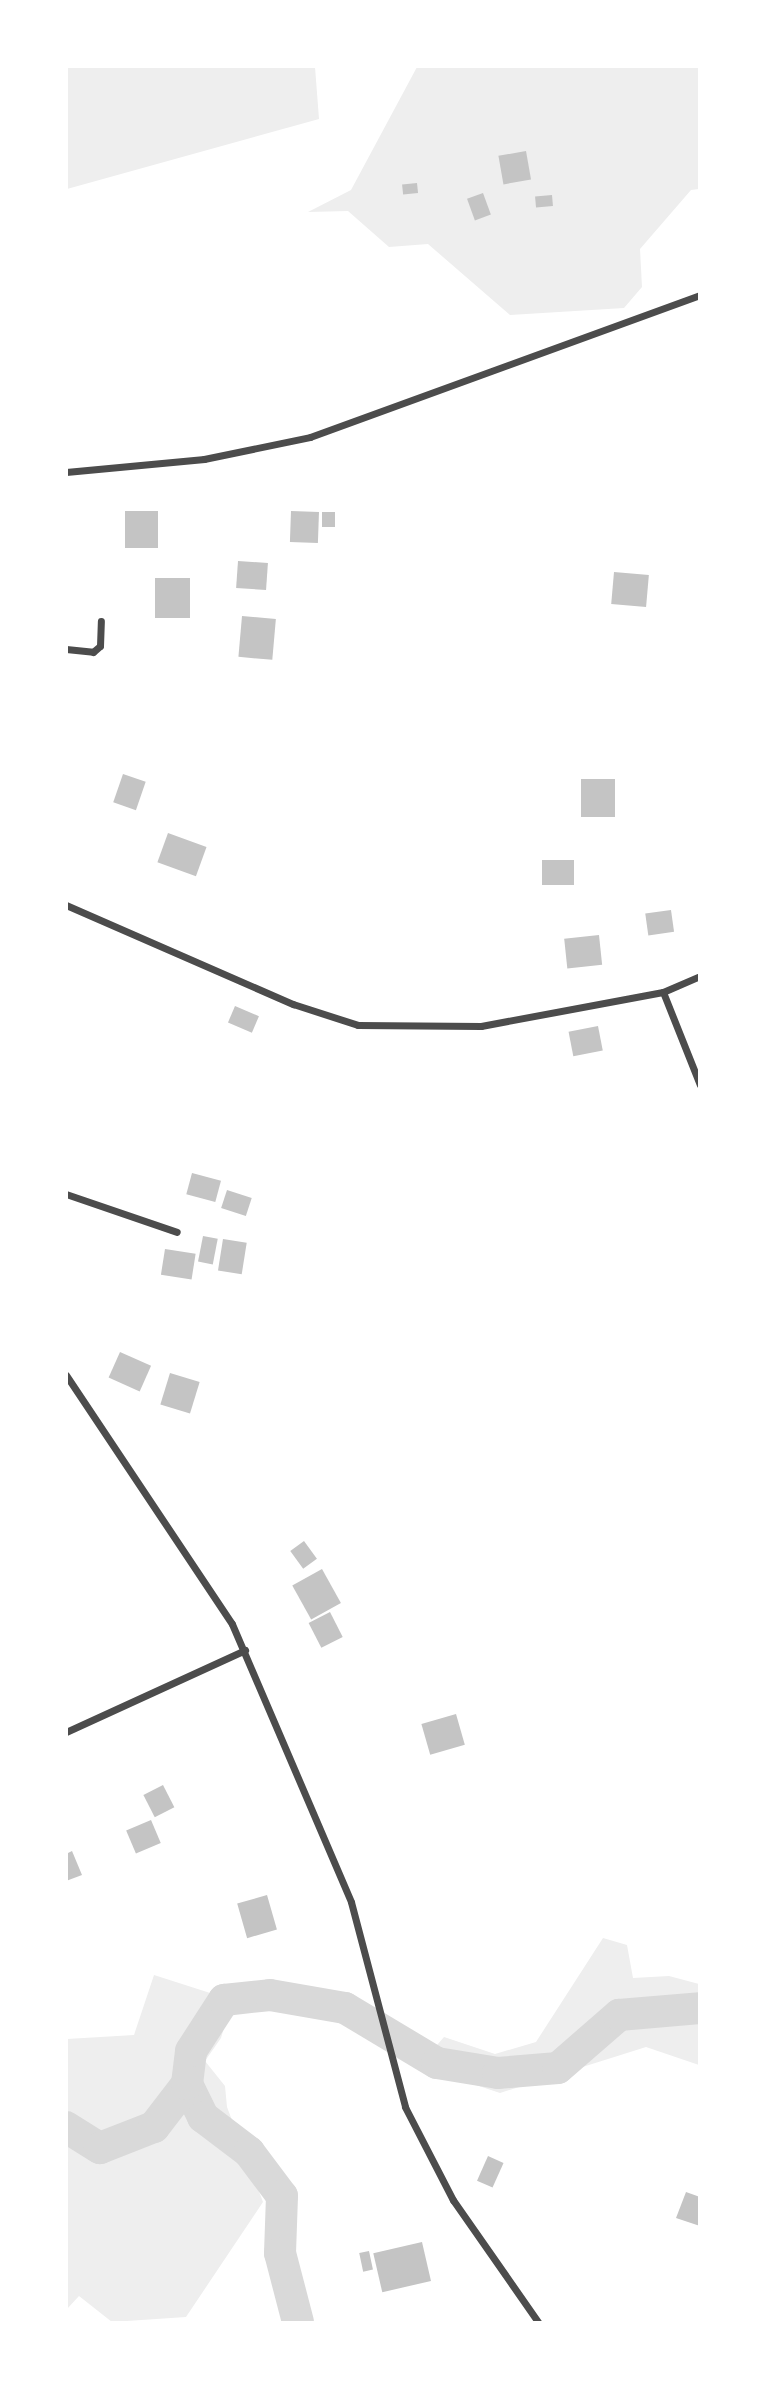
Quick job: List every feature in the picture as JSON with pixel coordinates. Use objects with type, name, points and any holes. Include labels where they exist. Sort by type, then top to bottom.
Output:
[{"type":"street","points":[[66,472],[204,459],[310,437],[699,295]]},
{"type":"street","points":[[66,649],[93,652],[100,646],[101,621]]},
{"type":"street","points":[[66,905],[293,1004],[358,1025],[481,1026],[663,992],[699,976]]},
{"type":"street","points":[[663,992],[699,1085]]},
{"type":"street","points":[[66,1194],[177,1232]]},
{"type":"street","points":[[66,1375],[199,1567],[245,1650],[351,1902],[386,2040],[428,2155],[538,2322]]},
{"type":"street","points":[[66,1732],[245,1650]]},
{"type":"shaded area","points":[[67,66],[315,67],[319,119],[67,189]]},
{"type":"shaded area","points":[[417,67],[699,67],[699,189],[691,190],[640,249],[642,287],[624,308],[510,315],[428,244],[389,247],[348,211],[308,212],[351,190]]},
{"type":"shaded area","points":[[603,1938],[627,1945],[633,1978],[669,1976],[699,1984],[699,2065],[646,2047],[500,2093],[419,2066],[444,2037],[495,2054],[536,2042]]},
{"type":"shaded area","points":[[154,1975],[232,2000],[221,2038],[205,2061],[225,2086],[227,2107],[263,2202],[186,2317],[112,2322],[79,2296],[67,2309],[67,2039],[134,2035]]},
{"type":"building","points":[[526,151],[531,180],[503,184],[498,156]]},
{"type":"building","points":[[417,183],[418,193],[403,195],[402,185]]},
{"type":"building","points":[[483,193],[491,215],[475,220],[467,199]]},
{"type":"building","points":[[552,195],[553,206],[536,207],[535,196]]},
{"type":"building","points":[[125,511],[158,511],[158,548],[125,548]]},
{"type":"building","points":[[291,511],[319,512],[318,543],[290,542]]},
{"type":"building","points":[[322,512],[335,512],[335,527],[322,527]]},
{"type":"building","points":[[238,561],[268,563],[266,590],[236,588]]},
{"type":"building","points":[[614,572],[649,575],[646,607],[611,604]]},
{"type":"building","points":[[155,578],[190,578],[190,618],[155,618]]},
{"type":"building","points":[[242,616],[276,619],[272,660],[238,657]]},
{"type":"building","points":[[123,774],[146,782],[136,810],[113,802]]},
{"type":"building","points":[[581,779],[615,779],[615,817],[581,817]]},
{"type":"building","points":[[168,833],[207,847],[196,876],[157,862]]},
{"type":"building","points":[[542,860],[574,860],[574,885],[542,885]]},
{"type":"building","points":[[671,910],[674,932],[648,935],[645,914]]},
{"type":"building","points":[[599,935],[602,965],[567,968],[564,939]]},
{"type":"building","points":[[235,1006],[259,1016],[252,1033],[228,1023]]},
{"type":"building","points":[[598,1026],[603,1051],[573,1056],[569,1032]]},
{"type":"building","points":[[192,1173],[221,1181],[215,1202],[186,1194]]},
{"type":"building","points":[[227,1190],[252,1198],[246,1216],[221,1208]]},
{"type":"building","points":[[203,1236],[218,1239],[213,1264],[198,1262]]},
{"type":"building","points":[[223,1239],[247,1243],[242,1274],[218,1271]]},
{"type":"building","points":[[165,1249],[196,1254],[192,1280],[161,1275]]},
{"type":"building","points":[[120,1352],[151,1366],[140,1391],[109,1378]]},
{"type":"building","points":[[170,1373],[200,1382],[190,1414],[160,1405]]},
{"type":"building","points":[[304,1541],[317,1559],[303,1569],[290,1551]]},
{"type":"building","points":[[322,1569],[341,1603],[311,1620],[292,1585]]},
{"type":"building","points":[[330,1612],[343,1637],[321,1648],[309,1623]]},
{"type":"building","points":[[456,1714],[465,1745],[430,1755],[421,1724]]},
{"type":"building","points":[[163,1785],[174,1807],[155,1817],[143,1795]]},
{"type":"building","points":[[151,1820],[161,1843],[136,1854],[126,1831]]},
{"type":"building","points":[[72,1851],[82,1875],[66,1881],[66,1854]]},
{"type":"building","points":[[267,1895],[277,1930],[247,1938],[237,1904]]},
{"type":"building","points":[[488,2156],[504,2163],[493,2188],[477,2181]]},
{"type":"building","points":[[686,2192],[700,2197],[700,2226],[676,2218]]},
{"type":"building","points":[[422,2242],[431,2281],[382,2292],[373,2253]]},
{"type":"building","points":[[369,2251],[373,2270],[363,2272],[359,2253]]},
{"type":"waterway","points":[[66,2127],[100,2148],[154,2127],[187,2084],[191,2051],[224,2000],[270,1995],[345,2008],[437,2063],[498,2073],[558,2068],[619,2015],[700,2008]]},
{"type":"waterway","points":[[187,2084],[203,2117],[249,2152],[282,2196],[280,2253],[298,2322]]}]
